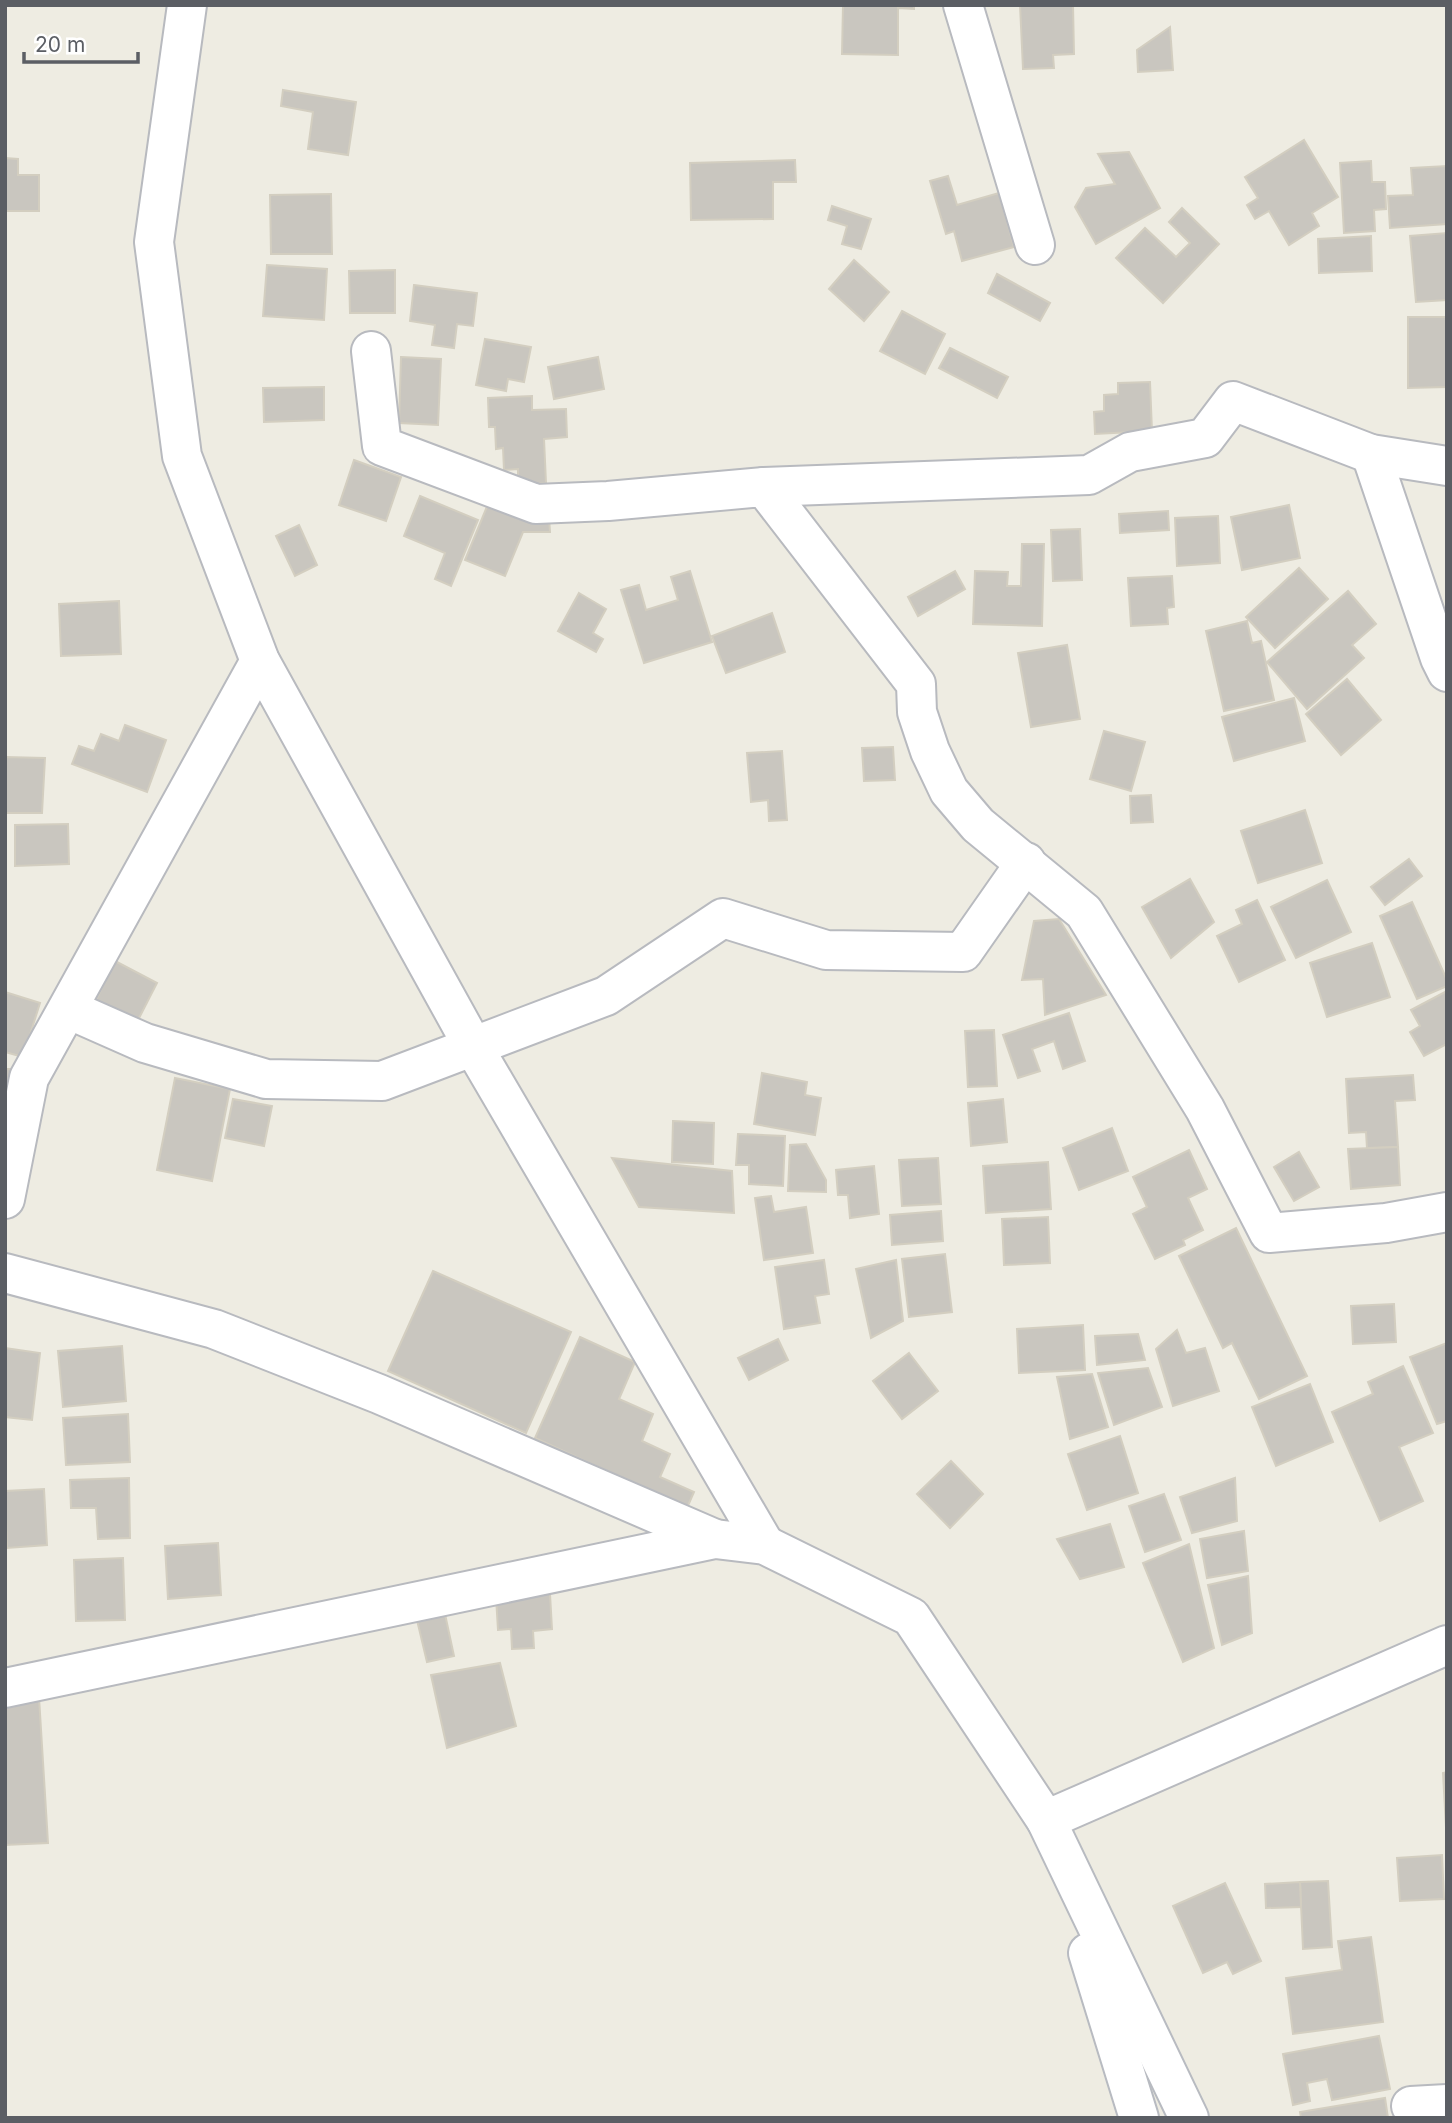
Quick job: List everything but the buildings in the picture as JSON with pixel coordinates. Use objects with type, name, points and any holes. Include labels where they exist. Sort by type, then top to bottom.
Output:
[{"type":"street","points":[[187,5],[154,242],[182,456],[260,661],[474,1048],[765,1545]]},
{"type":"street","points":[[963,5],[1035,245]]},
{"type":"street","points":[[371,351],[382,446],[536,504],[764,487],[1089,475],[1130,452],[1205,438],[1233,401],[1371,454],[1447,466]]},
{"type":"street","points":[[1371,454],[1447,672]]},
{"type":"street","points":[[764,487],[916,684],[917,712],[930,751],[949,791],[978,825],[1084,912],[1205,1109],[1269,1233],[1386,1223],[1447,1212]]},
{"type":"street","points":[[5,1199],[29,1078],[260,661]]},
{"type":"street","points":[[68,1009],[145,1043],[267,1079],[382,1082],[607,996],[723,918],[826,950],[963,952],[1026,862]]},
{"type":"street","points":[[5,1273],[214,1329],[379,1394],[715,1539],[765,1545],[911,1617],[1046,1821],[1189,2118]]},
{"type":"street","points":[[5,1688],[715,1539]]},
{"type":"street","points":[[1046,1821],[1447,1645]]},
{"type":"street","points":[[1046,1821],[1139,2118]]}]
